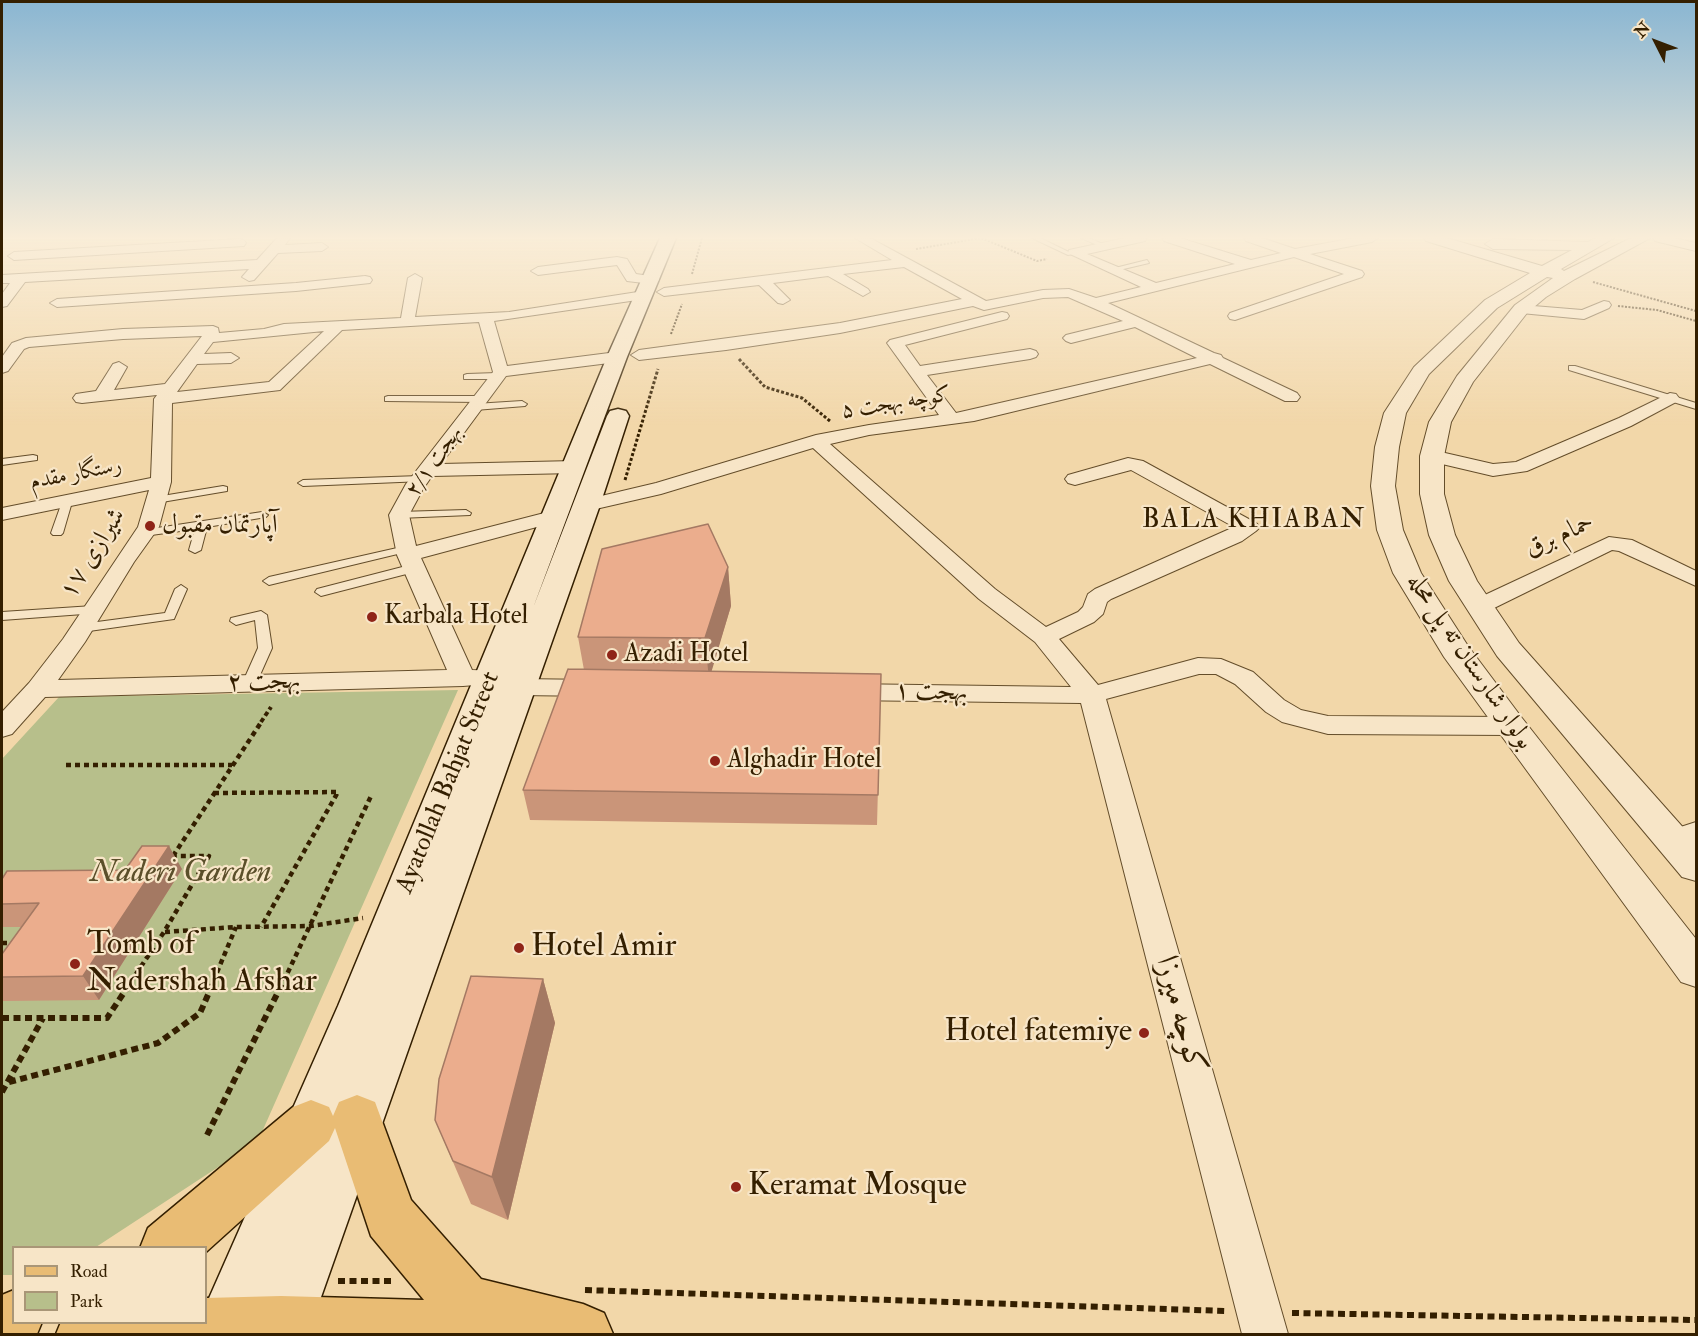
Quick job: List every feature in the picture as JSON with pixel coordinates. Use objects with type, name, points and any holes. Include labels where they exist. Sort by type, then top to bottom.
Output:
[{"type":"main road","name":"Ayatollah Bahjat Street","points":[[247,1331],[334,1121],[396,918],[490,681],[572,511],[649,300]]},
{"type":"main road","name":"Ayatollah Bahjat Street","points":[[572,511],[575,467],[628,356]]},
{"type":"main road","name":"Ayatollah Bahjat Street","points":[[247,1331],[334,1121],[490,681]]},
{"type":"main road","points":[[171,1246],[334,1121],[390,1217],[464,1304],[571,1320]]},
{"type":"main road","points":[[86,1335],[571,1320]]},
{"type":"street","points":[[57,303],[91,300]]},
{"type":"street","points":[[123,334],[153,300]]},
{"type":"street","points":[[389,343],[403,323],[409,300]]},
{"type":"street","points":[[448,320],[451,300]]},
{"type":"street","points":[[209,338],[264,334],[286,323],[338,326],[448,320],[485,317],[580,300]]},
{"type":"street","points":[[951,419],[895,343],[1002,316],[975,300]]},
{"type":"street","points":[[485,317],[499,374],[726,345],[999,300]]},
{"type":"street","points":[[1089,300],[1215,358],[1292,397]]},
{"type":"street","points":[[1095,302],[1102,300]]},
{"type":"street","points":[[1235,316],[1280,300]]},
{"type":"street","points":[[1513,302],[1584,315],[1604,305]]},
{"type":"street","name":"بولوار شارستان ته پل محله","points":[[1513,302],[1440,422],[1432,456],[1432,494],[1442,535],[1463,581],[1508,649],[1685,837],[1696,867]]},
{"type":"street","name":"بولوار شارستان ته پل محله","points":[[1513,302],[1469,323],[1421,370],[1395,413],[1387,447],[1383,486],[1390,530],[1407,573],[1455,650],[1696,970]]},
{"type":"street","points":[[1071,338],[1138,322]]},
{"type":"street","points":[[82,398],[99,404],[274,386],[338,326]]},
{"type":"street","points":[[2,368],[21,344],[123,334],[213,331],[166,398]]},
{"type":"street","points":[[915,372],[1030,354]]},
{"type":"street","points":[[193,360],[231,358]]},
{"type":"street","name":"کوچه بهجت ۵","points":[[409,558],[661,488],[816,441],[974,416],[1215,358]]},
{"type":"street","points":[[99,404],[118,367]]},
{"type":"street","name":"بهجت ۲/۱","points":[[490,681],[409,558],[399,515],[423,475],[499,374]]},
{"type":"street","name":"شیرازی ۱۷","points":[[4,723],[38,689],[148,527],[158,491],[166,398]]},
{"type":"street","points":[[1432,456],[1493,470],[1521,466],[1625,422],[1670,398]]},
{"type":"street","points":[[816,441],[987,594],[1044,637],[1092,695]]},
{"type":"street","points":[[1044,637],[1086,617],[1095,609],[1096,599],[1103,594],[1234,536],[1249,527],[1136,465],[1128,464],[1075,478]]},
{"type":"street","points":[[423,475],[575,467]]},
{"type":"street","name":"رستگار مقدم","points":[[2,514],[67,502],[158,491]]},
{"type":"street","name":"حمام برق","points":[[1480,606],[1609,543],[1617,543],[1696,579]]},
{"type":"street","name":"بهجت ۱","points":[[817,691],[1092,695],[1198,666],[1221,667],[1244,678],[1275,706],[1292,716],[1328,725],[1510,726]]},
{"type":"street","points":[[490,681],[614,688]]},
{"type":"street","name":"بهجت ۲","points":[[38,689],[490,681]]},
{"type":"street","name":"کوچه میرزا","points":[[1092,695],[1262,1323]]},
{"type":"lane","points":[[1572,368],[1696,406]]},
{"type":"lane","points":[[467,377],[499,374]]},
{"type":"lane","points":[[388,399],[522,404]]},
{"type":"lane","points":[[2,462],[33,458]]},
{"type":"lane","points":[[303,483],[423,475]]},
{"type":"lane","points":[[158,491],[223,489]]},
{"type":"lane","points":[[57,533],[67,502]]},
{"type":"lane","points":[[399,515],[465,513]]},
{"type":"lane","points":[[144,533],[262,515]]},
{"type":"lane","points":[[195,550],[202,524]]},
{"type":"lane","points":[[268,581],[409,558]]},
{"type":"lane","points":[[321,592],[409,558]]},
{"type":"lane","points":[[2,616],[87,619],[170,616],[181,589]]},
{"type":"lane","points":[[236,621],[261,615],[265,648],[249,684]]},
{"type":"path","points":[[1658,300],[1696,311]]},
{"type":"path","points":[[1604,305],[1657,309],[1696,321]]},
{"type":"path","points":[[726,345],[765,387],[802,398],[846,435]]},
{"type":"path","points":[[173,856],[271,707]]},
{"type":"path","points":[[66,765],[233,765]]},
{"type":"path","points":[[214,793],[338,792],[261,927]]},
{"type":"path","points":[[207,1135],[311,926],[372,794]]},
{"type":"path","points":[[2,1018],[107,1018],[164,932],[209,856],[164,856]]},
{"type":"path","points":[[164,932],[236,927],[311,926],[358,918],[396,918]]},
{"type":"path","points":[[9,1082],[158,1044],[200,1013],[236,927]]},
{"type":"path","points":[[2,943],[24,943]]},
{"type":"path","points":[[2,1092],[43,1018]]},
{"type":"path","points":[[571,1320],[1262,1323],[1696,1320]]},
{"type":"green space","name":"Naderi Garden","points":[[458,690],[258,1141],[98,1246],[12,1246],[12,1275],[2,1275],[2,759],[59,697]]},
{"type":"building","points":[[708,524],[728,567],[705,638],[578,637],[602,549]]},
{"type":"building","name":"Alghadir Hotel","points":[[568,669],[881,674],[878,795],[523,790]]},
{"type":"building","points":[[142,846],[169,846],[83,976],[2,977],[2,954],[39,903],[2,904],[2,879],[7,871],[125,870]]},
{"type":"building","points":[[471,976],[543,979],[492,1177],[453,1161],[435,1120],[439,1079]]},
{"type":"place","name":"آپارتمان مقبول","points":[[150,526]]},
{"type":"place","name":"Karbala Hotel","points":[[372,617]]},
{"type":"place","name":"Azadi Hotel","points":[[612,655]]},
{"type":"place","name":"Alghadir Hotel","points":[[715,761]]},
{"type":"place","name":"Hotel Amir","points":[[519,948]]},
{"type":"place","name":"Tomb of Nadershah Afshar","points":[[75,964]]},
{"type":"place","name":"Hotel fatemiye","points":[[1144,1033]]},
{"type":"place","name":"Keramat Mosque","points":[[736,1187]]},
{"type":"district","name":"BALA KHIABAN","points":[[1254,521]]}]
